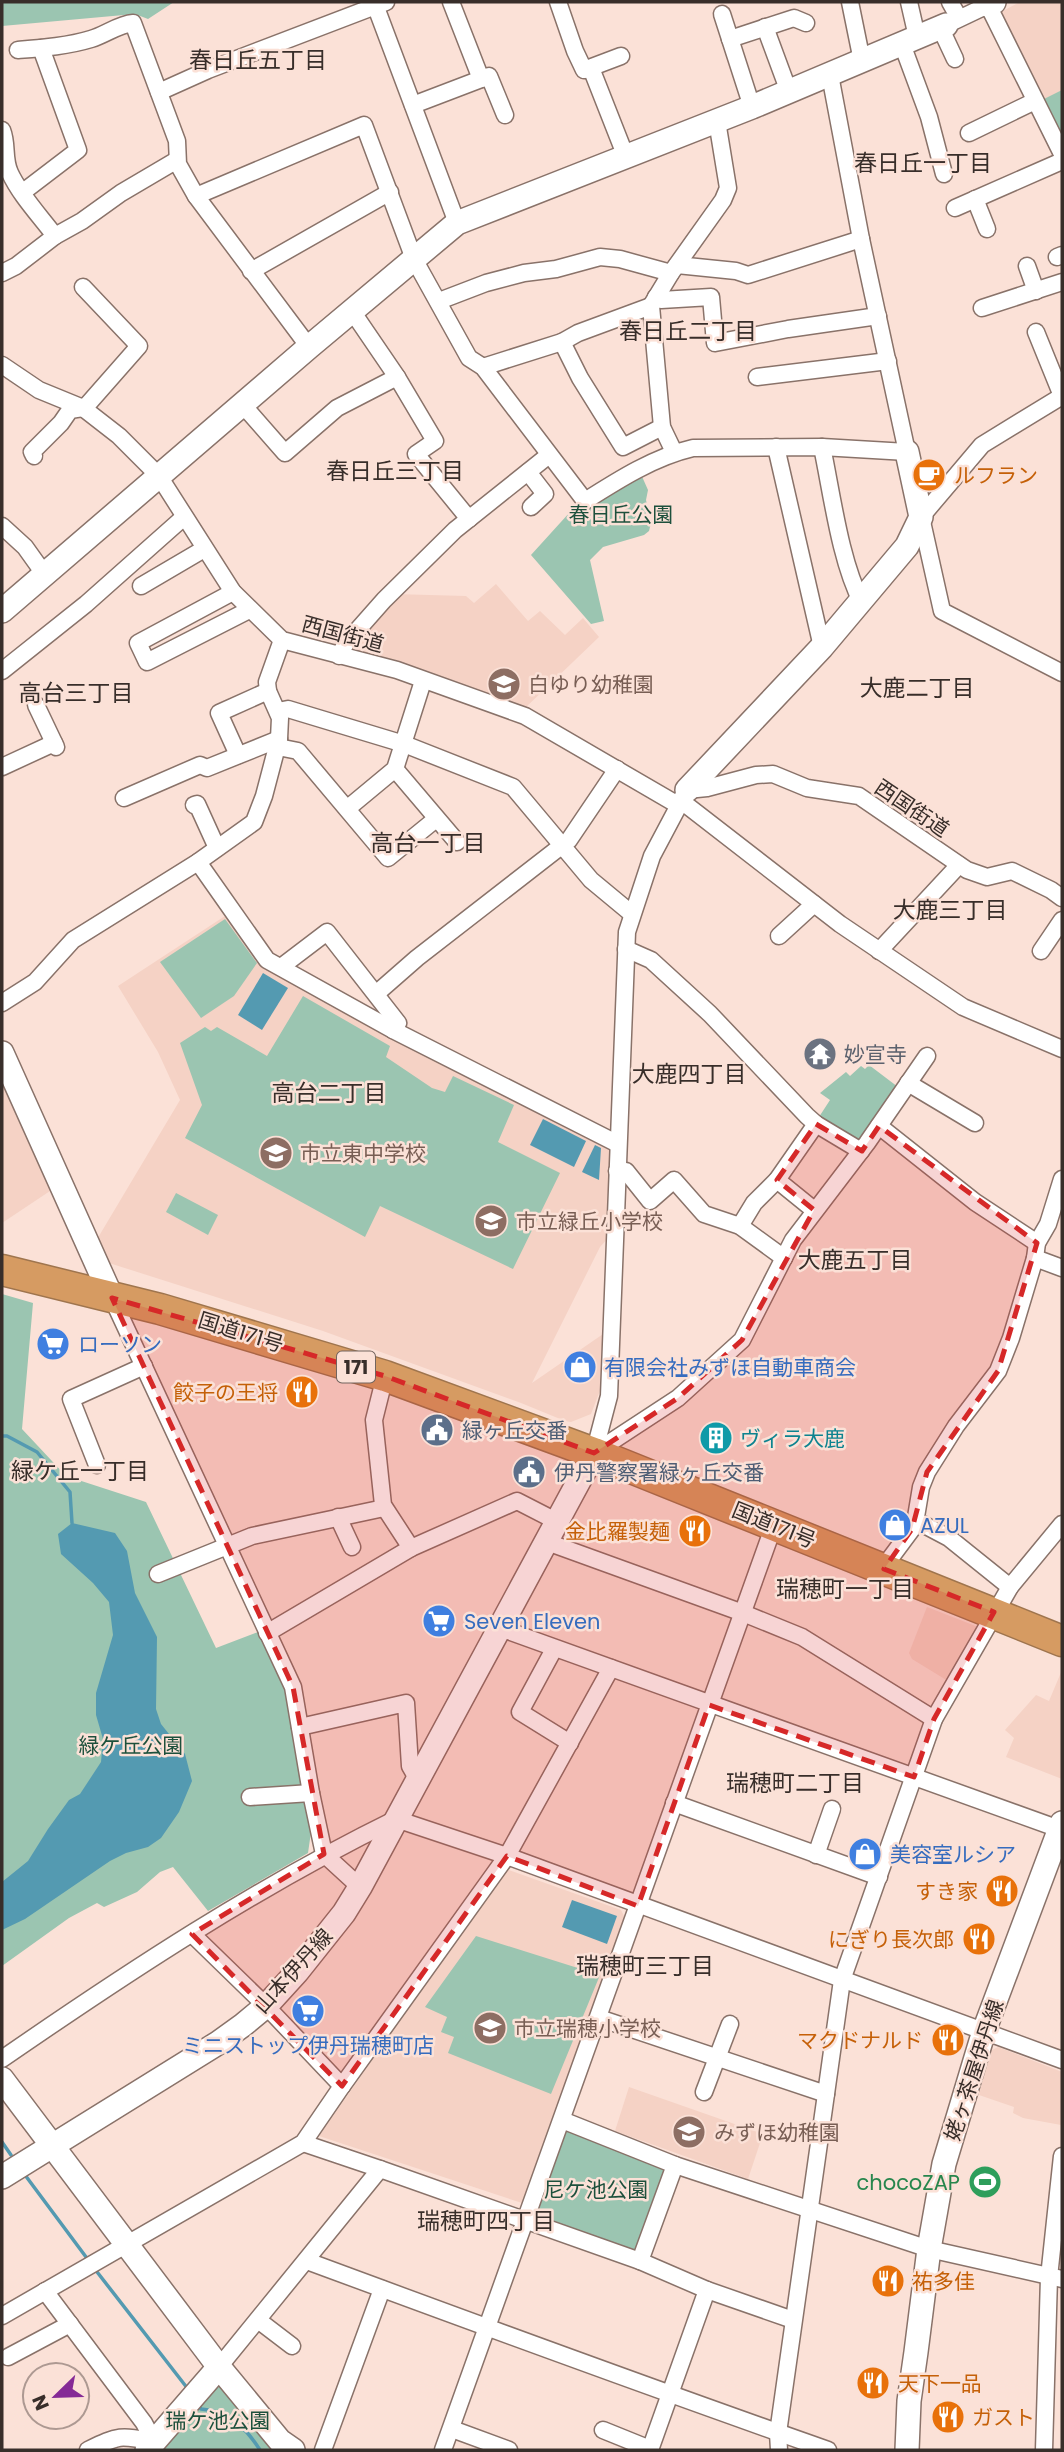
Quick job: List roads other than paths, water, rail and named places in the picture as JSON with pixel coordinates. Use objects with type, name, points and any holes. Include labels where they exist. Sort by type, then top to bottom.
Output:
[{"type":"highway","name":"国道171号","points":[[2,1270],[219,1325],[385,1376],[594,1453],[1062,1640]]},
{"type":"street","points":[[451,2],[481,79]]},
{"type":"street","points":[[558,2],[584,70],[621,55]]},
{"type":"street","points":[[849,2],[862,61]]},
{"type":"street","points":[[909,2],[909,41],[944,174]]},
{"type":"street","points":[[950,2],[949,23],[955,59]]},
{"type":"street","points":[[159,92],[378,3],[457,223]]},
{"type":"street","points":[[2,611],[457,223],[789,92],[991,3],[1062,154]]},
{"type":"street","points":[[722,14],[752,107]]},
{"type":"street","points":[[730,39],[794,18],[806,23]]},
{"type":"street","points":[[18,51],[89,40],[113,31],[125,23],[133,23],[177,141],[177,160],[196,196],[309,347]]},
{"type":"street","points":[[765,27],[789,92]]},
{"type":"street","points":[[13,185],[78,150],[41,48]]},
{"type":"street","points":[[591,68],[626,157]]},
{"type":"street","points":[[830,75],[861,239],[942,611],[1062,673]]},
{"type":"street","points":[[413,105],[489,76],[505,115]]},
{"type":"street","points":[[969,133],[1035,101]]},
{"type":"street","points":[[674,453],[662,427],[653,302],[723,200],[728,188],[717,121]]},
{"type":"street","points":[[196,196],[364,125],[414,259],[470,358],[483,368],[585,501],[638,470],[674,453],[693,448],[822,447],[907,452]]},
{"type":"street","points":[[2,131],[7,142],[5,159],[13,185],[55,236]]},
{"type":"street","points":[[2,273],[121,193],[177,160]]},
{"type":"street","points":[[955,208],[1062,161]]},
{"type":"street","points":[[251,271],[390,192]]},
{"type":"street","points":[[975,199],[987,229]]},
{"type":"street","points":[[439,301],[486,283],[600,257],[674,269],[736,271],[748,275],[861,239]]},
{"type":"street","points":[[1027,266],[1036,291]]},
{"type":"street","points":[[982,308],[1062,282]]},
{"type":"street","points":[[34,456],[32,452],[70,410],[83,408],[139,346],[83,286]]},
{"type":"street","points":[[483,368],[562,342],[578,333],[662,300],[711,297],[715,343],[788,328],[878,316]]},
{"type":"street","points":[[352,311],[397,377],[435,441],[416,454],[469,519]]},
{"type":"street","points":[[594,1453],[609,1396],[626,949],[632,914],[652,856],[682,798],[862,603],[907,547],[921,517],[982,445],[1062,396],[1036,332]]},
{"type":"street","points":[[562,342],[580,379],[623,447],[662,427]]},
{"type":"street","points":[[757,376],[888,361]]},
{"type":"street","name":"西国街道","points":[[2,365],[39,390],[83,408],[119,436],[159,476],[233,592],[282,640],[397,670],[525,716],[617,769],[682,798],[707,788],[756,775],[773,774],[807,788],[859,796],[959,865],[987,877],[1012,871],[1062,898]]},
{"type":"street","points":[[242,404],[285,453],[337,408],[397,377]]},
{"type":"street","points":[[776,447],[822,646]]},
{"type":"street","points":[[822,447],[847,562],[853,585],[862,603]]},
{"type":"street","points":[[339,656],[346,643],[384,600],[469,519],[549,455]]},
{"type":"street","points":[[528,472],[545,494],[531,507]]},
{"type":"street","points":[[2,671],[86,604],[184,517]]},
{"type":"street","points":[[2,526],[25,547],[45,575]]},
{"type":"street","points":[[141,586],[204,549]]},
{"type":"street","points":[[233,592],[138,643],[148,662],[249,610]]},
{"type":"street","points":[[2,1003],[35,982],[73,940],[198,862],[254,822],[279,743],[281,725],[278,711],[268,691],[267,676],[282,640]]},
{"type":"street","points":[[348,808],[395,769],[423,681]]},
{"type":"street","points":[[238,755],[219,713],[268,691]]},
{"type":"street","points":[[2,767],[55,745],[36,705]]},
{"type":"street","points":[[278,711],[288,709],[404,744],[513,787],[591,880],[632,914]]},
{"type":"street","points":[[124,798],[200,765],[207,768],[238,755],[279,743],[298,751],[388,858],[436,819]]},
{"type":"street","points":[[395,769],[457,842]]},
{"type":"street","points":[[377,993],[417,958],[569,840],[617,769]]},
{"type":"street","points":[[682,798],[814,904],[963,1007],[1062,1049]]},
{"type":"street","points":[[197,804],[217,848]]},
{"type":"street","points":[[198,862],[267,960],[393,1030],[618,1144]]},
{"type":"street","points":[[879,951],[959,865]]},
{"type":"street","points":[[779,936],[814,904]]},
{"type":"street","points":[[1041,951],[1062,920]]},
{"type":"street","points":[[281,967],[327,932],[398,1023],[393,1030]]},
{"type":"street","points":[[626,949],[651,960],[749,1054],[816,1125],[861,1151]]},
{"type":"street","points":[[2,1053],[112,1298],[293,1687],[324,1854],[360,1887]]},
{"type":"street","points":[[594,1453],[678,1398],[742,1340],[793,1240],[861,1151],[927,1056]]},
{"type":"street","points":[[908,1083],[975,1123]]},
{"type":"street","points":[[740,1226],[754,1203],[777,1180],[816,1125]]},
{"type":"street","points":[[879,1126],[1036,1251],[1062,1268]]},
{"type":"street","points":[[617,1171],[625,1171],[650,1201],[674,1180],[704,1214],[740,1226],[784,1258]]},
{"type":"street","points":[[883,1568],[915,1520],[927,1472],[956,1426],[998,1371],[1062,1179]]},
{"type":"street","points":[[777,1180],[814,1210]]},
{"type":"street","points":[[97,1465],[71,1399],[144,1366]]},
{"type":"street","points":[[385,1376],[374,1420],[384,1508],[411,1548]]},
{"type":"street","name":"山本伊丹線","points":[[2,2177],[218,2043],[265,2006],[297,1972],[344,1913],[360,1887],[594,1453]]},
{"type":"street","points":[[267,1633],[411,1548],[517,1501],[552,1532],[802,1637],[934,1719]]},
{"type":"street","points":[[158,1574],[252,1536],[384,1508]]},
{"type":"street","points":[[338,1517],[352,1547]]},
{"type":"street","points":[[915,1520],[948,1538],[1010,1587]]},
{"type":"street","points":[[779,2450],[778,2432],[793,2320],[842,1980],[934,1719],[1010,1587],[1062,1524]]},
{"type":"street","points":[[443,2450],[774,1525]]},
{"type":"street","points":[[499,1629],[1061,1827]]},
{"type":"street","points":[[554,1648],[520,1712],[570,1743]]},
{"type":"street","points":[[2,2316],[303,2143],[507,1856],[611,1668]]},
{"type":"street","points":[[300,1727],[406,1703],[410,1766],[418,1780]]},
{"type":"street","points":[[250,1797],[311,1793]]},
{"type":"street","points":[[674,1803],[880,1877]]},
{"type":"street","points":[[816,1855],[832,1809]]},
{"type":"street","points":[[2,2059],[142,1963],[324,1854],[396,1819],[507,1856],[1062,2060]]},
{"type":"street","name":"姥ヶ茶屋伊丹線","points":[[907,2450],[909,2400],[929,2249],[944,2164],[984,2031],[1061,1827]]},
{"type":"street","points":[[192,1934],[342,2086]]},
{"type":"street","points":[[598,2018],[826,2094]]},
{"type":"street","points":[[704,2092],[730,2024]]},
{"type":"street","points":[[2,2078],[219,2367],[281,2441],[293,2450]]},
{"type":"street","points":[[562,2120],[675,2165],[929,2249],[1056,2278]]},
{"type":"street","points":[[303,2143],[640,2261],[707,2290],[793,2320]]},
{"type":"street","points":[[1044,2450],[1062,2156]]},
{"type":"street","points":[[640,2261],[675,2165]]},
{"type":"street","points":[[151,2446],[307,2261],[380,2169]]},
{"type":"street","points":[[307,2261],[670,2395],[828,2450]]},
{"type":"street","points":[[323,2450],[382,2289]]},
{"type":"street","points":[[603,2430],[650,2449],[707,2290]]},
{"type":"street","points":[[45,2291],[144,2423],[151,2446]]},
{"type":"street","points":[[258,2320],[292,2346]]},
{"type":"street","points":[[8,2357],[70,2324]]},
{"type":"street","points":[[452,2428],[509,2450]]},
{"type":"street","points":[[88,2450],[117,2437],[131,2437],[151,2446]]},
{"type":"water","points":[[263,973],[288,988],[262,1030],[238,1015]]},
{"type":"water","points":[[543,1119],[586,1141],[574,1167],[530,1145]]},
{"type":"water","points":[[595,1145],[601,1148],[599,1180],[582,1172]]},
{"type":"water","points":[[72,1523],[115,1533],[127,1551],[135,1593],[157,1637],[156,1709],[161,1724],[185,1754],[192,1781],[179,1812],[161,1838],[148,1847],[110,1861],[25,1919],[2,1930],[2,1882],[28,1861],[69,1800],[80,1794],[101,1762],[103,1739],[96,1715],[96,1693],[113,1635],[109,1602],[93,1583],[61,1554],[58,1534]]},
{"type":"water","points":[[572,1900],[617,1916],[607,1944],[562,1927]]},
{"type":"waterway","points":[[2,1436],[37,1452],[70,1492],[72,1523]]},
{"type":"waterway","points":[[2,2142],[11,2155]]},
{"type":"waterway","points":[[25,2175],[89,2261]]},
{"type":"waterway","points":[[94,2268],[188,2389]]},
{"type":"waterway","points":[[198,2404],[201,2409],[220,2413],[236,2422],[260,2450]]},
{"type":"place","name":"ルフラン","points":[[929,475]]},
{"type":"place","name":"白ゆり幼稚園","points":[[504,684]]},
{"type":"place","name":"妙宣寺","points":[[820,1054]]},
{"type":"place","name":"市立東中学校","points":[[276,1153]]},
{"type":"place","name":"市立緑丘小学校","points":[[491,1221]]},
{"type":"place","name":"ローソン","points":[[53,1344]]},
{"type":"place","name":"有限会社みずほ自動車商会","points":[[580,1367]]},
{"type":"place","name":"餃子の王将","points":[[302,1392]]},
{"type":"place","name":"緑ヶ丘交番","points":[[437,1430]]},
{"type":"place","name":"ヴィラ大鹿","points":[[716,1438]]},
{"type":"place","name":"伊丹警察署緑ヶ丘交番","points":[[529,1472]]},
{"type":"place","name":"AZUL","points":[[895,1525]]},
{"type":"place","name":"金比羅製麺","points":[[695,1531]]},
{"type":"place","name":"Seven Eleven","points":[[439,1621]]},
{"type":"place","name":"美容室ルシア","points":[[865,1854]]},
{"type":"place","name":"すき家","points":[[1002,1891]]},
{"type":"place","name":"にぎり長次郎","points":[[979,1939]]},
{"type":"place","name":"ミニストップ伊丹瑞穂町店","points":[[308,2011]]},
{"type":"place","name":"市立瑞穂小学校","points":[[490,2028]]},
{"type":"place","name":"マクドナルド","points":[[948,2040]]},
{"type":"place","name":"みずほ幼稚園","points":[[689,2132]]},
{"type":"place","name":"chocoZAP","points":[[985,2182]]},
{"type":"place","name":"祐多佳","points":[[888,2281]]},
{"type":"place","name":"天下一品","points":[[873,2383]]},
{"type":"place","name":"ガスト","points":[[948,2417]]},
{"type":"district","name":"春日丘五丁目","points":[[258,60]]},
{"type":"district","name":"春日丘一丁目","points":[[923,163]]},
{"type":"district","name":"春日丘二丁目","points":[[688,331]]},
{"type":"district","name":"春日丘三丁目","points":[[395,471]]},
{"type":"district","name":"大鹿二丁目","points":[[917,688]]},
{"type":"district","name":"高台三丁目","points":[[76,693]]},
{"type":"district","name":"高台一丁目","points":[[428,843]]},
{"type":"district","name":"大鹿三丁目","points":[[950,910]]},
{"type":"district","name":"大鹿四丁目","points":[[689,1074]]},
{"type":"district","name":"高台二丁目","points":[[329,1093]]},
{"type":"district","name":"大鹿五丁目","points":[[855,1260]]},
{"type":"district","name":"緑ケ丘一丁目","points":[[80,1471]]},
{"type":"district","name":"瑞穂町一丁目","points":[[845,1589]]},
{"type":"district","name":"瑞穂町二丁目","points":[[795,1783]]},
{"type":"district","name":"瑞穂町三丁目","points":[[645,1966]]},
{"type":"district","name":"瑞穂町四丁目","points":[[486,2221]]},
{"type":"park label","name":"春日丘公園","points":[[621,514]]},
{"type":"park label","name":"緑ケ丘公園","points":[[131,1745]]},
{"type":"park label","name":"尼ケ池公園","points":[[596,2189]]},
{"type":"park label","name":"瑞ケ池公園","points":[[218,2420]]}]
